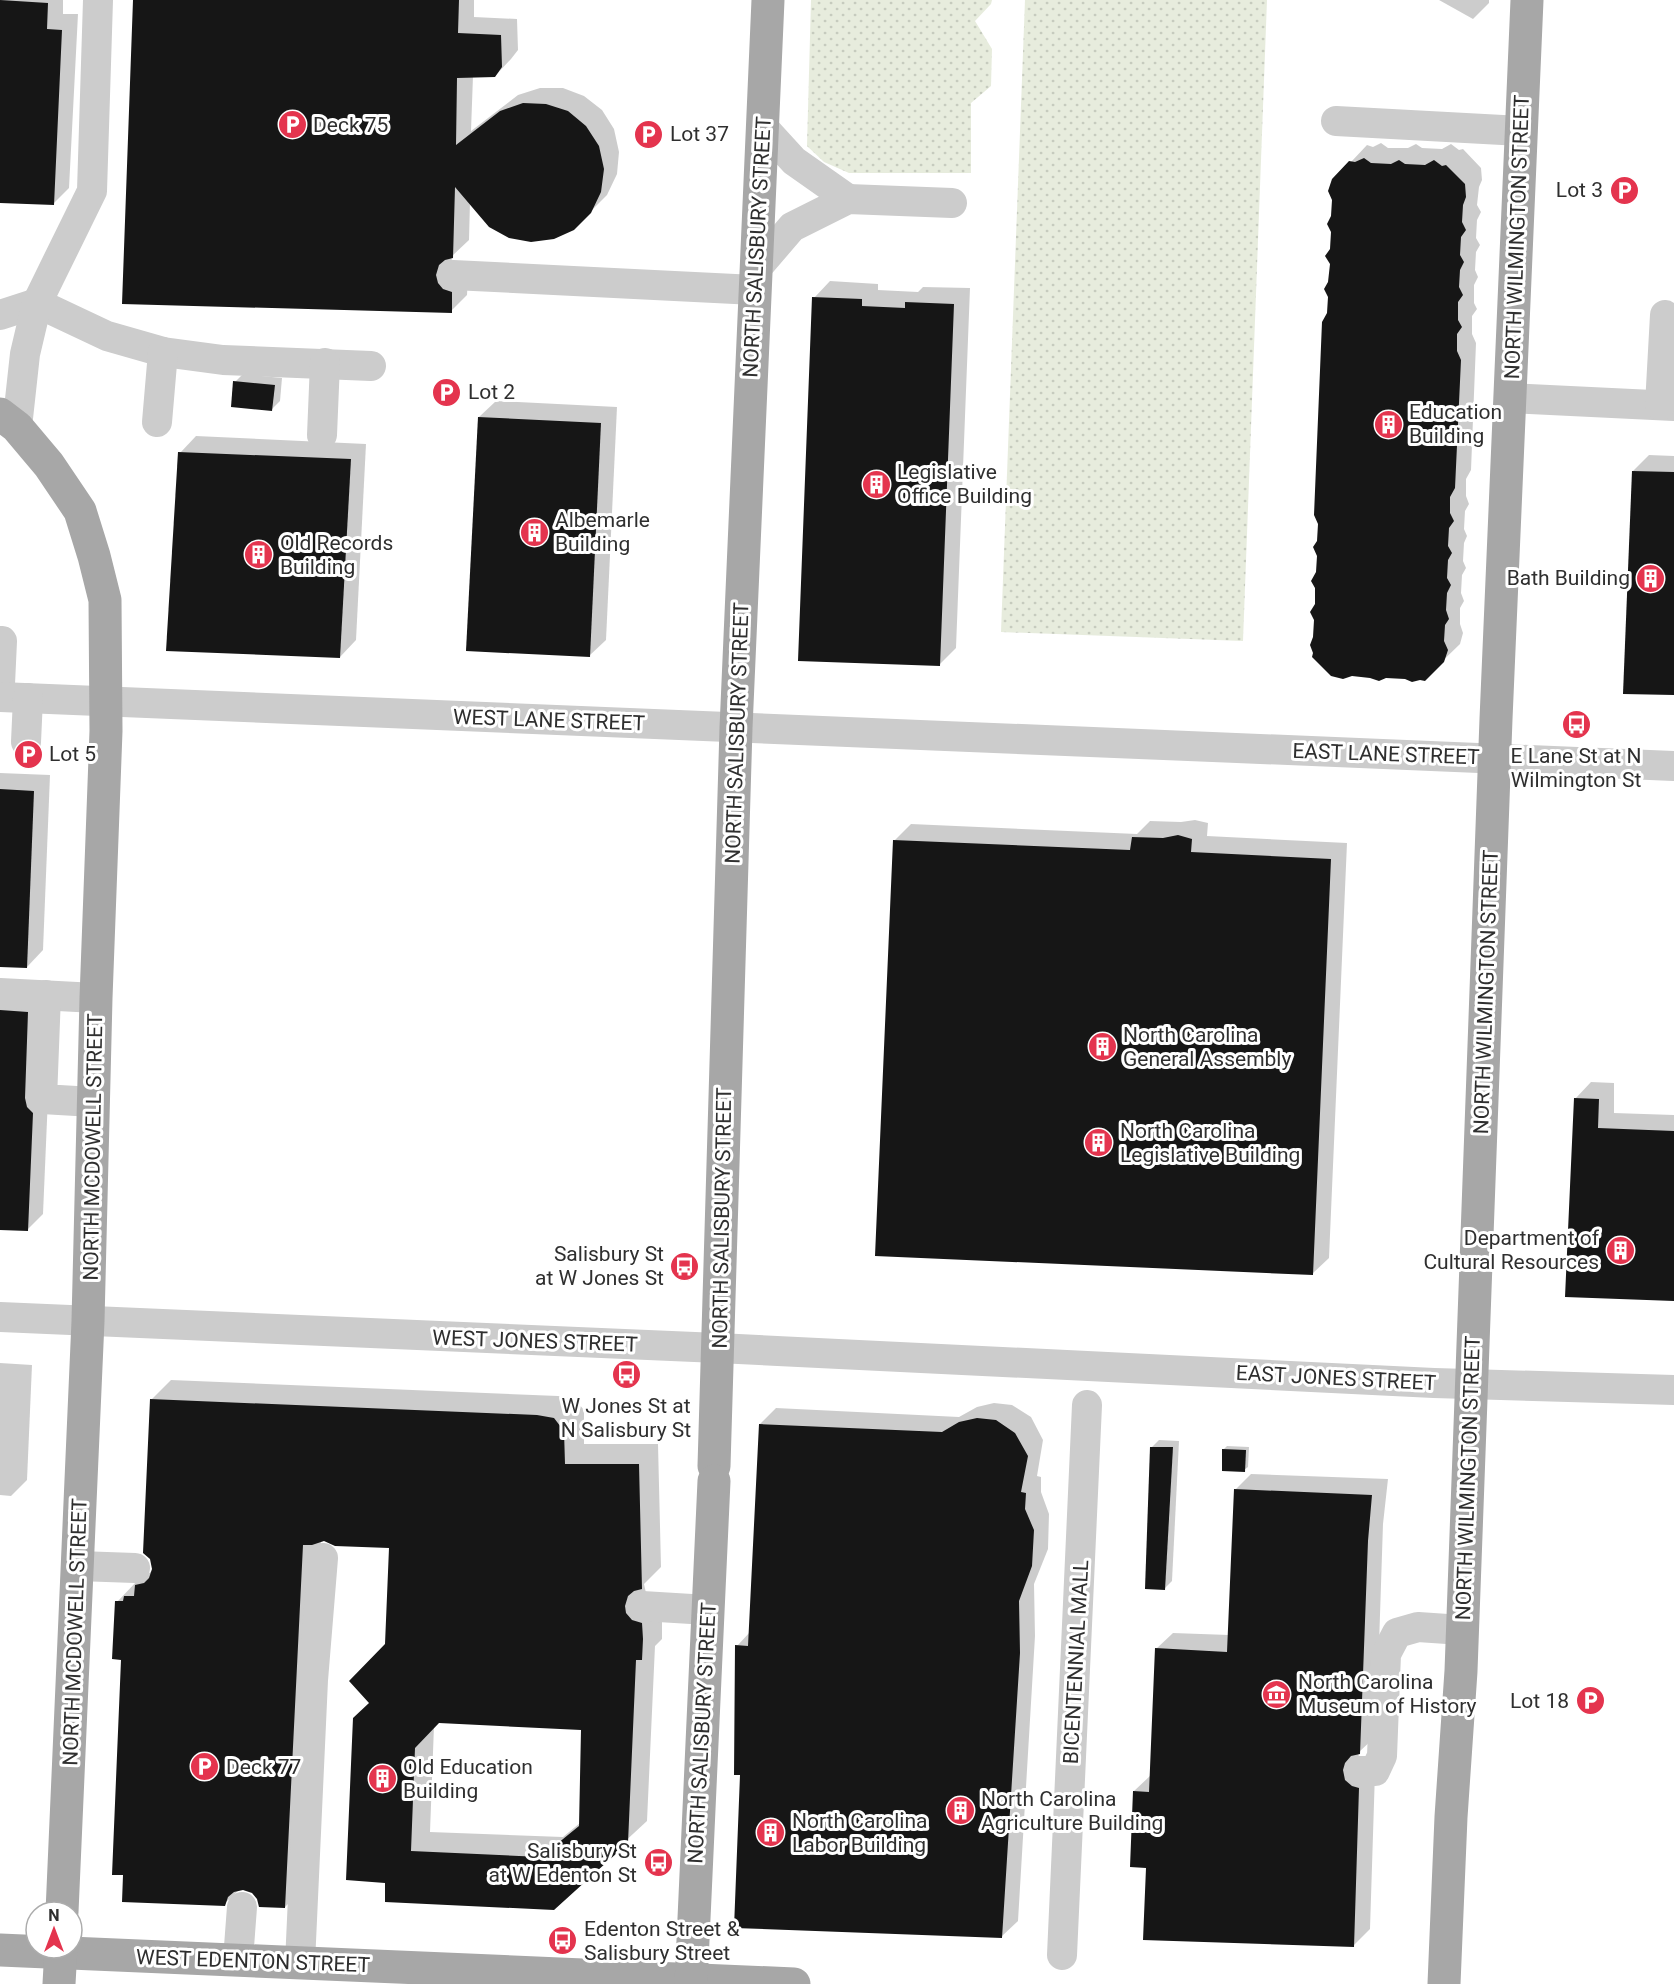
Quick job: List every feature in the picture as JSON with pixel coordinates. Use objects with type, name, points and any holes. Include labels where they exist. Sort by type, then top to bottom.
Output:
[{"type":"main road","name":"NORTH SALISBURY STREET","points":[[691,1982],[714,1473],[736,728],[768,0]]},
{"type":"main road","name":"NORTH WILMINGTON STREET","points":[[1444,1984],[1462,1630],[1527,0]]},
{"type":"main road","name":"NORTH MCDOWELL STREET","points":[[9,420],[49,465],[80,511],[105,600],[107,702],[96,998],[88,1321],[63,1900]]},
{"type":"main road","name":"WEST EDENTON STREET","points":[[0,1950],[60,1961],[238,1960],[691,1982],[794,1984]]},
{"type":"street","points":[[9,420],[37,303],[92,191],[98,0]]},
{"type":"street","points":[[1336,121],[1521,131]]},
{"type":"street","points":[[762,126],[794,161],[848,199]]},
{"type":"street","points":[[453,275],[755,279],[792,227],[848,199],[952,203]]},
{"type":"street","points":[[0,315],[37,303],[107,336],[163,352],[223,360],[371,366]]},
{"type":"street","points":[[1510,398],[1667,406],[1665,315]]},
{"type":"street","points":[[157,422],[163,352]]},
{"type":"street","points":[[322,435],[325,363]]},
{"type":"street","points":[[0,684],[2,641]]},
{"type":"street","points":[[14,698],[26,742]]},
{"type":"street","name":"WEST LANE STREET","points":[[14,698],[1098,743]]},
{"type":"street","name":"EAST LANE STREET","points":[[1098,743],[1674,766]]},
{"type":"street","points":[[0,993],[96,998]]},
{"type":"street","points":[[46,995],[42,1099],[93,1102]]},
{"type":"street","name":"WEST JONES STREET","points":[[0,1317],[1070,1365]]},
{"type":"street","name":"EAST JONES STREET","points":[[1070,1365],[1472,1384],[1674,1390]]},
{"type":"street","name":"BICENTENNIAL MALL","points":[[1062,1955],[1087,1405]]},
{"type":"street","points":[[300,1963],[313,1692],[323,1558]]},
{"type":"street","points":[[78,1566],[135,1568]]},
{"type":"street","points":[[642,1606],[708,1610]]},
{"type":"street","points":[[1360,1771],[1375,1771],[1383,1756],[1386,1654],[1397,1633],[1418,1627],[1462,1630]]},
{"type":"street","points":[[238,1960],[242,1907]]},
{"type":"shaded area","points":[[811,0],[992,0],[975,21],[992,49],[991,86],[971,103],[971,173],[849,173],[824,162],[807,146]]},
{"type":"shaded area","points":[[1025,0],[1267,0],[1243,641],[1001,632]]},
{"type":"building","points":[[0,0],[48,3],[47,29],[62,30],[54,205],[0,203]]},
{"type":"building","name":"Deck 75","points":[[133,0],[459,0],[458,33],[501,35],[502,67],[495,77],[457,78],[456,145],[500,111],[523,103],[546,104],[568,111],[586,126],[599,146],[604,169],[601,192],[591,213],[574,230],[554,239],[531,242],[509,238],[489,227],[455,187],[453,258],[439,265],[436,275],[443,289],[452,292],[452,313],[122,304]]},
{"type":"building","name":"Education Building","points":[[1364,158],[1371,163],[1391,164],[1399,160],[1405,164],[1425,165],[1434,160],[1442,166],[1446,165],[1465,184],[1466,197],[1462,222],[1466,230],[1461,237],[1460,255],[1464,262],[1460,270],[1459,287],[1463,295],[1458,302],[1458,320],[1462,327],[1457,334],[1457,351],[1461,360],[1455,488],[1450,497],[1450,513],[1454,521],[1449,528],[1448,546],[1452,553],[1448,560],[1447,578],[1451,585],[1447,593],[1446,610],[1449,619],[1445,625],[1444,641],[1448,650],[1444,662],[1425,681],[1412,682],[1405,679],[1386,678],[1379,681],[1352,676],[1343,679],[1331,676],[1312,657],[1310,645],[1314,620],[1310,612],[1315,604],[1315,588],[1311,581],[1316,572],[1317,556],[1313,547],[1317,541],[1318,524],[1314,515],[1322,322],[1327,313],[1328,297],[1324,289],[1328,282],[1330,264],[1325,256],[1330,249],[1331,232],[1327,224],[1331,216],[1332,200],[1328,191],[1332,179],[1349,161],[1355,162]]},
{"type":"building","name":"Legislative Office Building","points":[[812,297],[862,299],[862,306],[905,308],[905,302],[954,304],[940,666],[798,661]]},
{"type":"building","points":[[233,381],[275,385],[272,411],[231,407]]},
{"type":"building","name":"Albemarle Building","points":[[478,417],[601,423],[590,657],[466,651]]},
{"type":"building","name":"Old Records Building","points":[[178,452],[351,459],[340,658],[166,651]]},
{"type":"building","name":"Bath Building","points":[[1632,471],[1674,472],[1674,695],[1623,694]]},
{"type":"building","points":[[0,789],[34,791],[27,968],[0,967]]},
{"type":"building","name":"North Carolina Legislative Building","points":[[1178,835],[1192,839],[1191,852],[1331,859],[1313,1275],[875,1256],[893,840],[1130,850],[1132,837],[1163,838]]},
{"type":"building","points":[[0,1010],[28,1012],[25,1098],[27,1107],[33,1113],[28,1231],[0,1230]]},
{"type":"building","name":"Department of Cultural Resources","points":[[1574,1098],[1599,1099],[1598,1128],[1674,1131],[1674,1301],[1565,1297]]},
{"type":"building","points":[[150,1399],[537,1415],[554,1418],[564,1431],[565,1464],[639,1464],[642,1589],[628,1596],[625,1606],[626,1613],[632,1620],[642,1623],[643,1639],[642,1660],[636,1660],[628,1843],[554,1910],[385,1902],[385,1883],[346,1880],[353,1718],[369,1703],[349,1681],[385,1644],[389,1548],[335,1546],[324,1541],[303,1545],[285,1908],[259,1907],[252,1893],[243,1890],[234,1892],[228,1897],[225,1906],[122,1902],[123,1875],[112,1875],[121,1660],[112,1659],[115,1601],[123,1601],[124,1596],[134,1596],[135,1585],[144,1583],[149,1578],[152,1569],[150,1559],[143,1553]],"holes":[[[439,1723],[581,1730],[579,1826],[541,1857],[411,1851],[415,1748]]]},
{"type":"building","points":[[977,1418],[996,1420],[1015,1433],[1028,1456],[1021,1492],[1026,1493],[1025,1509],[1034,1530],[1032,1566],[1019,1601],[1020,1653],[1002,1938],[734,1928],[740,1775],[734,1775],[735,1645],[748,1646],[759,1424],[942,1432],[959,1422]]},
{"type":"building","points":[[1150,1447],[1173,1447],[1165,1590],[1145,1589]]},
{"type":"building","points":[[1222,1449],[1246,1450],[1245,1472],[1222,1471]]},
{"type":"building","points":[[1234,1489],[1372,1495],[1368,1541],[1360,1754],[1351,1756],[1343,1770],[1345,1780],[1359,1788],[1354,1947],[1143,1940],[1146,1868],[1130,1867],[1133,1791],[1149,1792],[1155,1648],[1227,1652]]},
{"type":"place","name":"Deck 75","points":[[292,125]]},
{"type":"place","name":"Lot 37","points":[[649,134]]},
{"type":"place","name":"Lot 3","points":[[1624,190]]},
{"type":"place","name":"Lot 2","points":[[447,392]]},
{"type":"place","name":"Education Building","points":[[1388,424]]},
{"type":"place","name":"Legislative Office Building","points":[[876,484]]},
{"type":"place","name":"Albemarle Building","points":[[534,532]]},
{"type":"place","name":"Old Records Building","points":[[259,555]]},
{"type":"place","name":"Bath Building","points":[[1651,578]]},
{"type":"place","name":"E Lane St at N Wilmington St","points":[[1576,725]]},
{"type":"place","name":"Lot 5","points":[[28,754]]},
{"type":"place","name":"North Carolina General Assembly","points":[[1102,1047]]},
{"type":"place","name":"North Carolina Legislative Building","points":[[1099,1143]]},
{"type":"place","name":"Department of Cultural Resources","points":[[1620,1250]]},
{"type":"place","name":"Salisbury St at W Jones St","points":[[685,1266]]},
{"type":"place","name":"W Jones St at N Salisbury St","points":[[626,1375]]},
{"type":"place","name":"North Carolina Museum of History","points":[[1277,1694]]},
{"type":"place","name":"Lot 18","points":[[1590,1701]]},
{"type":"place","name":"Deck 77","points":[[205,1767]]},
{"type":"place","name":"Old Education Building","points":[[382,1779]]},
{"type":"place","name":"North Carolina Agriculture Building","points":[[960,1811]]},
{"type":"place","name":"North Carolina Labor Building","points":[[771,1833]]},
{"type":"place","name":"Salisbury St at W Edenton St","points":[[658,1863]]},
{"type":"place","name":"Edenton Street & Salisbury Street","points":[[563,1941]]}]
